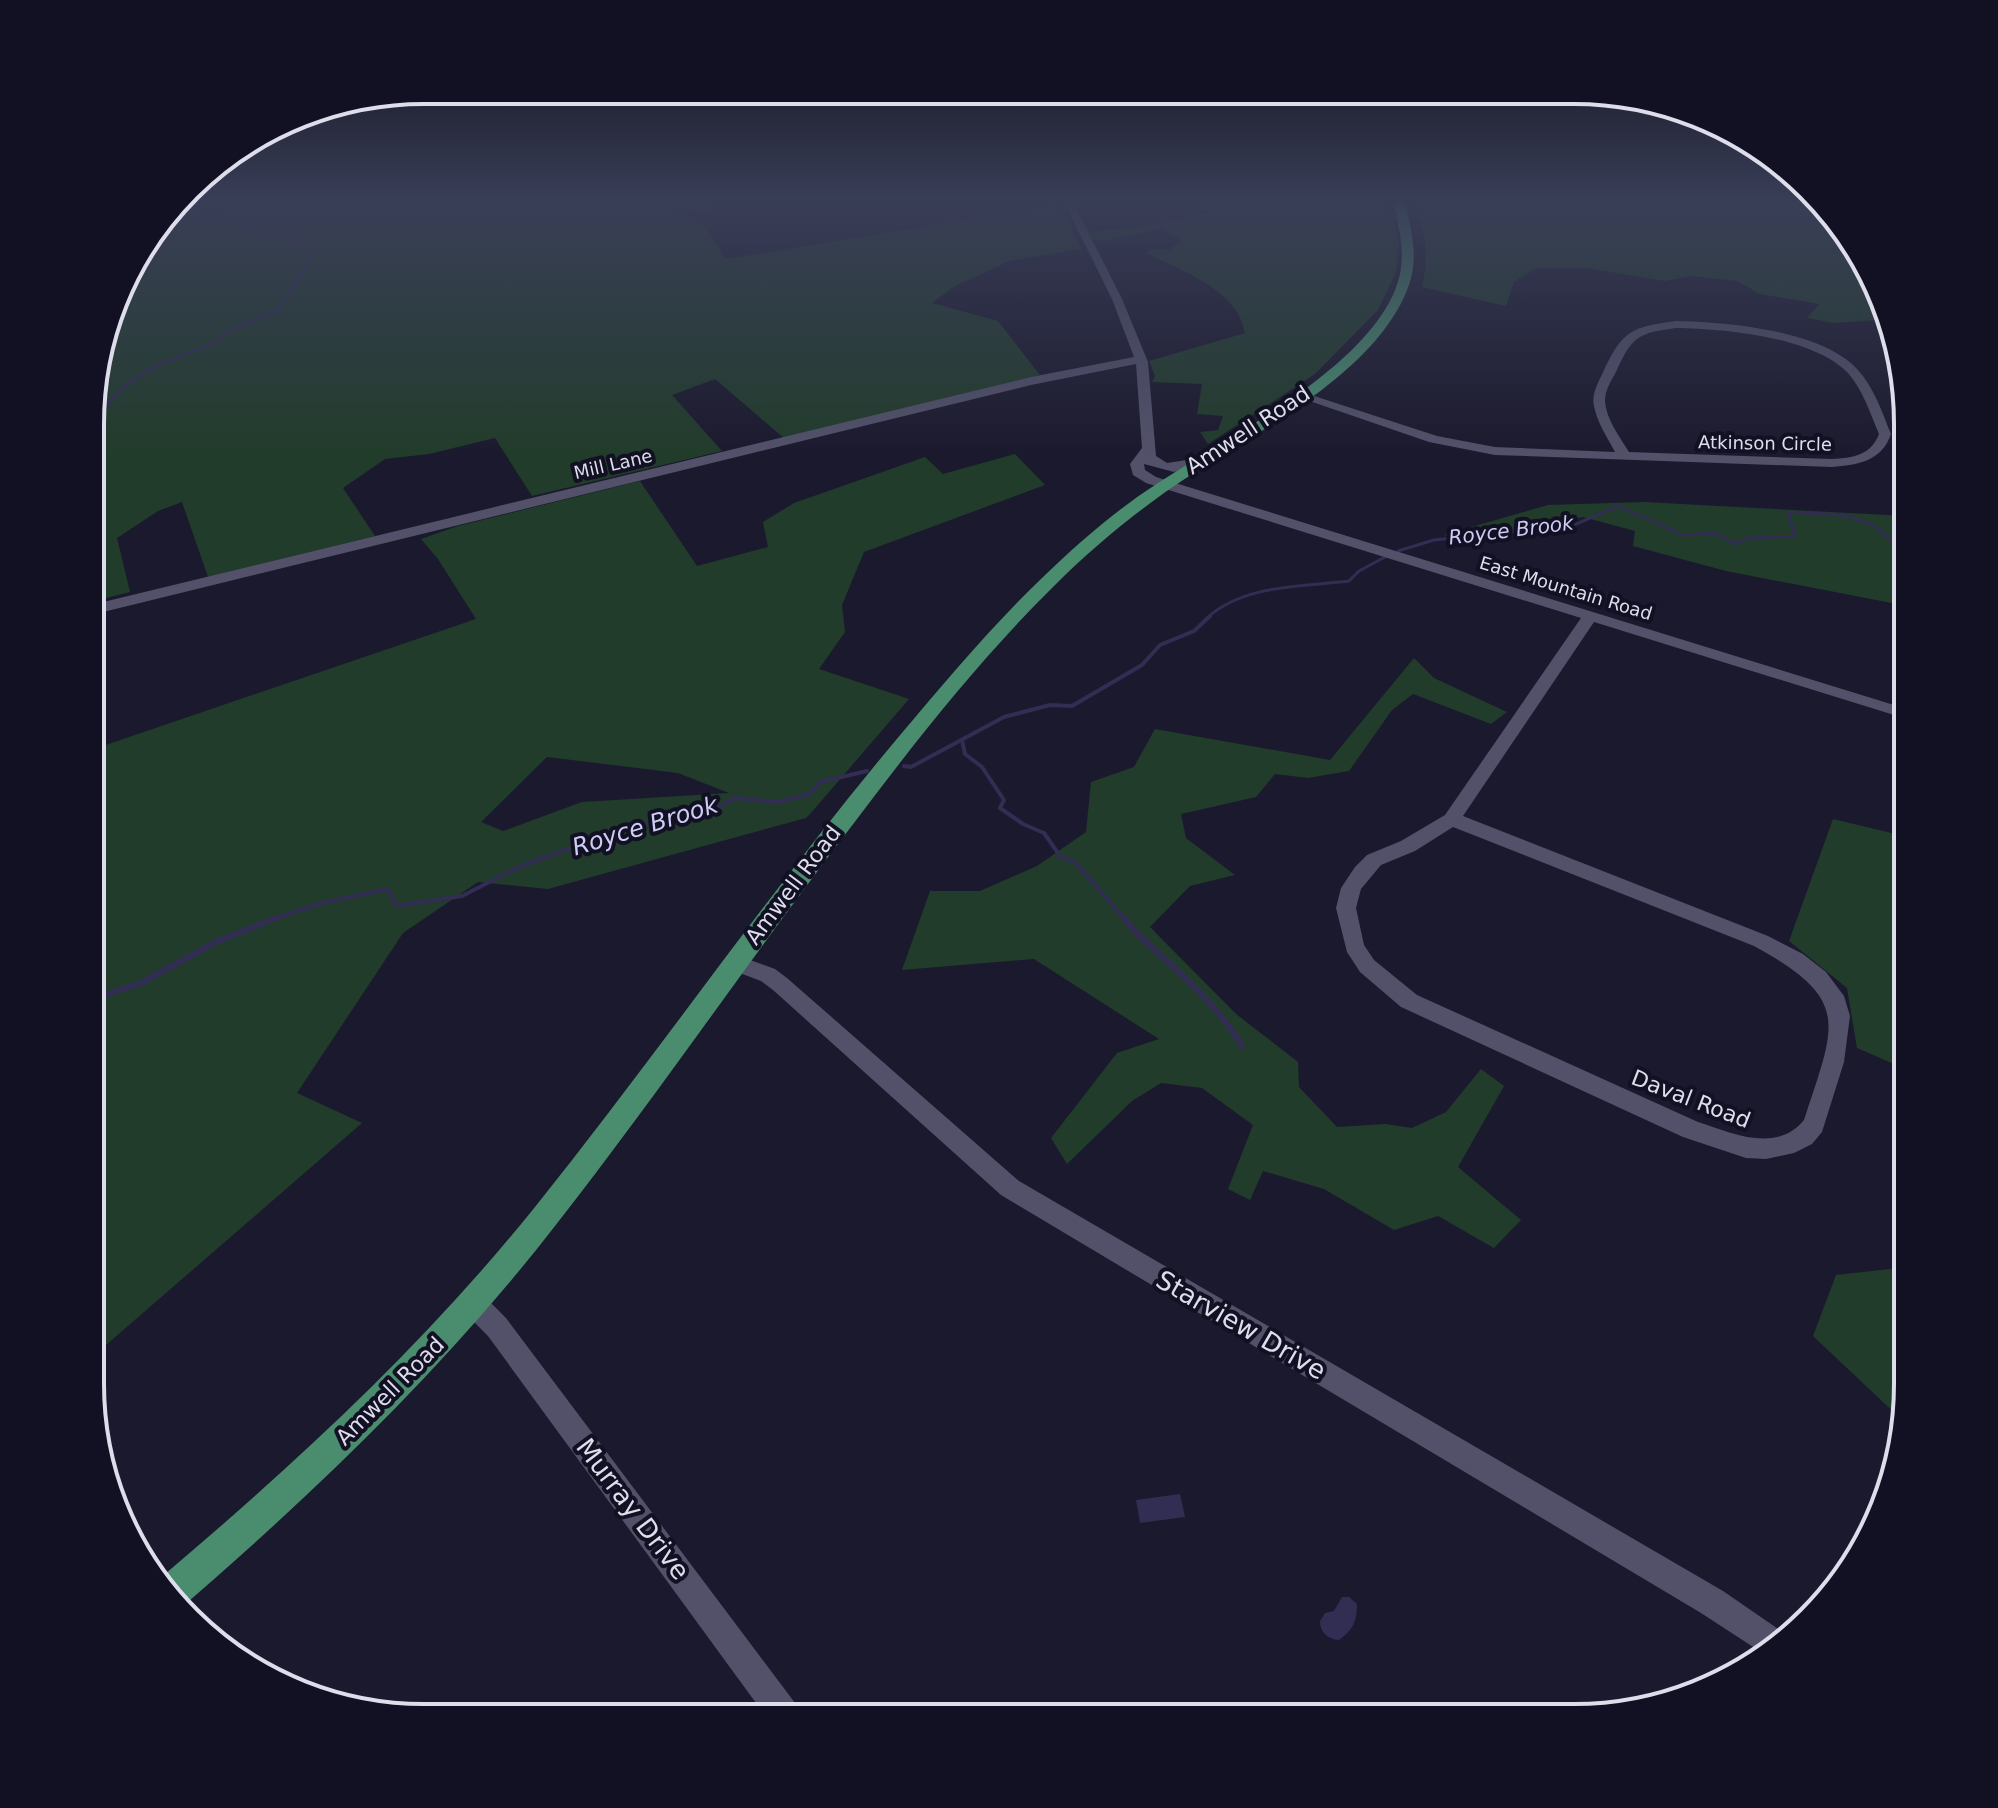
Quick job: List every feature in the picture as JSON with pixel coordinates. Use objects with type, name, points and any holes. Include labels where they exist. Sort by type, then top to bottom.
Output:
[{"type":"main road","name":"Amwell Road","points":[[177,1587],[343,1440],[412,1373],[474,1304],[888,760],[1003,629],[1058,572],[1167,484],[1341,367],[1366,343],[1398,299],[1403,286]]},
{"type":"street","name":"East Mountain Road","points":[[1111,286],[1141,359],[1148,417],[1148,454],[1137,464],[1138,472],[1151,480],[1894,710]]},
{"type":"street","name":"Atkinson Circle","points":[[1301,396],[1419,435],[1470,447],[1512,452],[1624,456],[1832,463],[1874,453],[1884,441],[1885,434],[1856,374],[1830,355],[1786,340],[1726,329],[1664,326],[1628,338],[1600,393],[1599,404],[1624,456]]},
{"type":"street","name":"Mill Lane","points":[[104,607],[1004,388],[1141,359]]},
{"type":"street","points":[[1148,454],[1166,467],[1200,462]]},
{"type":"street","name":"Daval Road","points":[[1452,819],[1761,941],[1795,957],[1819,976],[1834,994],[1842,1016],[1841,1035],[1814,1125],[1804,1137],[1786,1146],[1766,1149],[1719,1141],[1409,1001],[1367,966],[1354,947],[1346,908],[1351,888],[1374,860],[1408,846],[1452,819],[1590,616]]},
{"type":"street","name":"Starview Drive","points":[[736,963],[780,984],[1010,1188],[1712,1602],[1768,1639]]},
{"type":"street","name":"Murray Drive","points":[[474,1304],[497,1327],[777,1704]]},
{"type":"green space","points":[[135,286],[954,286],[932,303],[998,321],[1040,375],[785,439],[715,379],[672,395],[722,451],[532,496],[495,438],[429,454],[385,459],[343,488],[375,536],[208,577],[182,502],[158,511],[117,538],[130,592],[104,598],[104,424],[110,362],[121,321]]},
{"type":"green space","points":[[1211,286],[1389,286],[1378,310],[1315,374],[1208,444],[1200,432],[1218,430],[1223,416],[1197,414],[1202,384],[1152,382],[1155,376],[1149,361],[1245,333],[1240,318]]},
{"type":"green space","points":[[1422,286],[1513,286],[1506,306]]},
{"type":"green space","points":[[1747,286],[1863,286],[1877,320],[1834,323],[1807,318],[1819,304],[1760,294]]},
{"type":"green space","points":[[1015,454],[1045,485],[864,552],[842,605],[845,632],[819,669],[909,699],[811,813],[806,818],[548,889],[478,882],[403,933],[297,1093],[362,1123],[104,1347],[104,746],[476,619],[438,559],[421,539],[458,526],[640,481],[697,566],[768,547],[763,522],[794,503],[925,457],[943,474]],"holes":[[[547,757],[678,773],[729,793],[582,802],[503,831],[481,822]]]},
{"type":"green space","points":[[1644,502],[1894,515],[1894,603],[1726,571],[1633,546],[1635,531],[1583,517],[1463,541],[1444,535],[1548,505]]},
{"type":"green space","points":[[1414,658],[1434,678],[1507,712],[1491,724],[1413,694],[1392,710],[1349,771],[1308,778],[1275,774],[1256,797],[1181,814],[1186,838],[1235,875],[1190,886],[1150,927],[1236,1014],[1298,1062],[1299,1087],[1337,1127],[1385,1124],[1412,1128],[1446,1112],[1481,1069],[1504,1086],[1458,1167],[1521,1220],[1494,1248],[1438,1216],[1394,1230],[1324,1189],[1263,1171],[1250,1200],[1228,1189],[1253,1125],[1202,1088],[1161,1083],[1132,1101],[1067,1164],[1051,1138],[1117,1053],[1159,1039],[1034,959],[902,970],[930,891],[980,891],[1037,866],[1086,832],[1091,782],[1134,767],[1155,729],[1330,760]]},
{"type":"green space","points":[[1833,819],[1894,834],[1894,1064],[1857,1048],[1847,988],[1789,941]]},
{"type":"green space","points":[[1894,1269],[1892,1411],[1813,1336],[1836,1275]]},
{"type":"shaded area","points":[[1180,1494],[1185,1517],[1140,1523],[1136,1500]]},
{"type":"shaded area","points":[[1342,1597],[1349,1597],[1357,1604],[1357,1610],[1351,1629],[1339,1640],[1325,1635],[1320,1621],[1325,1613],[1334,1611]]},
{"type":"waterway","points":[[105,408],[122,389],[149,370],[217,342],[224,333],[279,310],[293,286]]},
{"type":"waterway","name":"Royce Brook","points":[[1398,551],[1434,540],[1574,525],[1618,506],[1683,535],[1716,533],[1734,544],[1748,538],[1795,536],[1788,512],[1840,515],[1861,520],[1894,542]]},
{"type":"waterway","name":"Royce Brook","points":[[1207,618],[1222,607],[1256,593],[1349,581],[1359,571],[1385,557]]},
{"type":"waterway","name":"Royce Brook","points":[[904,766],[911,767],[1004,717],[1050,705],[1072,706],[1142,665],[1160,645],[1194,631],[1210,616]]},
{"type":"waterway","points":[[962,740],[965,754],[982,767],[1004,800],[1000,808],[1023,824],[1044,833],[1060,856],[1076,863],[1125,920]]},
{"type":"waterway","name":"Royce Brook","points":[[271,920],[322,903],[388,889],[396,906],[462,896],[521,866],[618,831],[713,810],[735,798],[778,802],[810,794],[820,782],[867,771]]},
{"type":"waterway","points":[[271,920],[276,918]]},
{"type":"waterway","points":[[1124,918],[1208,1001],[1242,1046]]},
{"type":"waterway","points":[[104,995],[141,983],[216,942],[271,920]]}]
